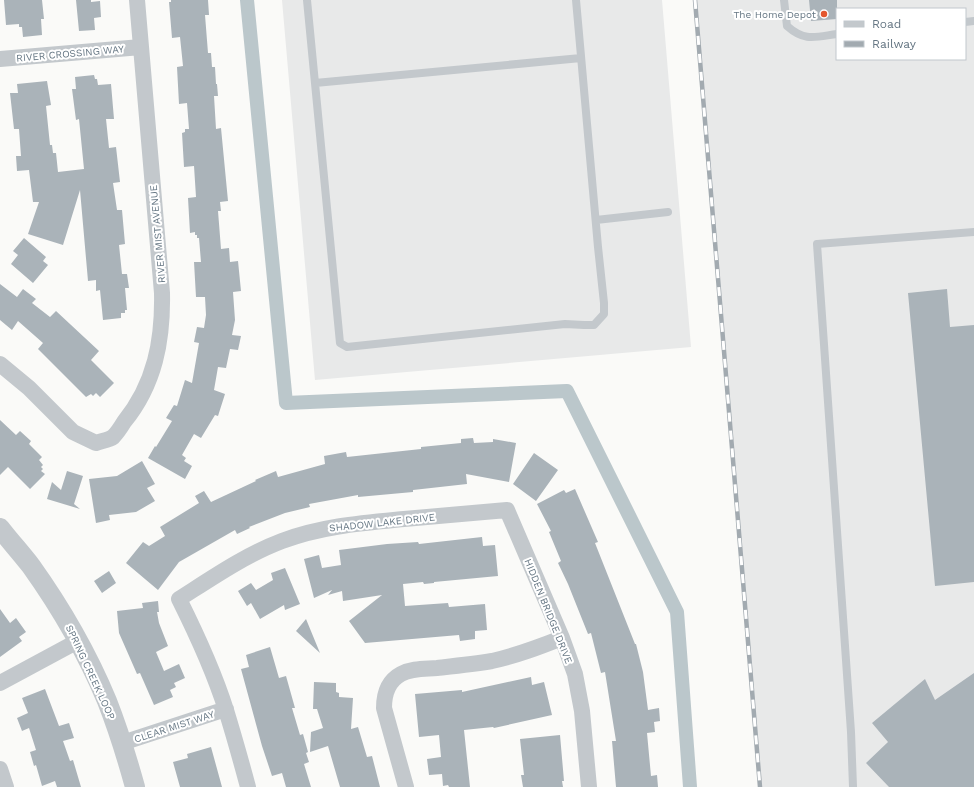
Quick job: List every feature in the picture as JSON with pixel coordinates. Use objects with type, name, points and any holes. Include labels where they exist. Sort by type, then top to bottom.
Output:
[{"type":"street","name":"RIVER MIST AVENUE","points":[[0,364],[29,388],[73,432],[96,443],[112,438],[130,415],[142,395],[153,371],[163,319],[162,285],[137,0]]},
{"type":"street","name":"RIVER CROSSING WAY","points":[[0,59],[141,47]]},
{"type":"street","name":"SHADOW LAKE DRIVE","points":[[226,709],[191,622],[179,599],[252,554],[282,541],[318,530],[351,524],[507,510]]},
{"type":"street","name":"HIDDEN BRIDGE DRIVE","points":[[507,510],[562,638],[575,674],[582,711],[589,787]]},
{"type":"street","name":"SPRING CREEK LOOP","points":[[0,528],[30,565],[55,602],[78,641],[106,700],[122,743],[135,787]]},
{"type":"street","points":[[406,787],[384,708],[384,697],[390,684],[399,675],[409,670],[460,666],[492,661],[524,652],[562,638]]},
{"type":"street","points":[[0,683],[78,641]]},
{"type":"street","points":[[226,709],[248,787]]},
{"type":"street","name":"CLEAR MIST WAY","points":[[122,743],[226,709]]},
{"type":"street","points":[[0,769],[6,787]]},
{"type":"lane","points":[[307,0],[340,343],[347,347],[565,324],[584,326],[594,324],[604,314],[576,0]]},
{"type":"lane","points":[[784,0],[786,26],[793,32],[803,37],[836,34]]},
{"type":"lane","points":[[315,83],[581,58]]},
{"type":"lane","points":[[596,220],[668,212]]},
{"type":"lane","points":[[853,787],[817,244],[974,232]]},
{"type":"shaded area","points":[[282,0],[662,0],[691,347],[315,380]]},
{"type":"shaded area","points":[[694,0],[974,0],[974,787],[760,787]]},
{"type":"building","points":[[4,0],[42,0],[44,19],[41,19],[42,35],[23,37],[22,27],[19,27],[19,24],[6,25]]},
{"type":"building","points":[[76,0],[91,0],[91,2],[100,1],[101,17],[94,18],[95,30],[79,31]]},
{"type":"building","points":[[171,0],[208,0],[209,15],[205,15],[208,53],[211,53],[212,67],[215,67],[218,96],[214,96],[216,129],[221,128],[228,201],[220,202],[221,211],[218,211],[221,249],[229,248],[230,262],[238,261],[241,291],[233,292],[235,320],[232,335],[241,336],[238,350],[230,349],[226,368],[218,367],[214,390],[225,394],[218,416],[215,415],[201,438],[194,434],[182,455],[186,458],[184,461],[192,466],[185,479],[148,458],[172,421],[166,418],[174,405],[177,406],[185,380],[192,383],[199,343],[194,342],[197,327],[204,328],[206,315],[205,297],[196,297],[194,262],[201,262],[199,238],[195,235],[195,232],[190,233],[188,198],[196,197],[194,166],[184,167],[182,133],[185,132],[185,129],[189,129],[187,103],[179,104],[177,67],[183,66],[180,37],[172,38],[169,2],[171,2]]},
{"type":"building","points":[[809,0],[837,0],[836,19],[811,21]]},
{"type":"building","points":[[94,75],[95,79],[97,79],[98,85],[111,84],[114,119],[106,119],[109,148],[116,147],[120,182],[113,183],[117,210],[122,210],[125,244],[119,245],[122,274],[127,274],[129,288],[125,288],[127,310],[125,310],[125,313],[121,313],[121,318],[103,320],[100,290],[96,291],[96,280],[88,281],[80,190],[63,245],[28,234],[39,202],[33,202],[29,170],[17,171],[16,156],[21,156],[19,129],[14,129],[10,93],[18,93],[17,84],[47,81],[51,105],[46,106],[50,145],[52,145],[53,153],[56,153],[58,172],[84,169],[79,119],[76,120],[72,89],[76,89],[75,77]]},
{"type":"building","points":[[24,238],[46,257],[43,261],[48,265],[33,283],[11,264],[18,255],[13,251]]},
{"type":"building","points":[[0,284],[17,297],[23,289],[36,299],[32,303],[50,317],[56,311],[99,351],[91,360],[114,383],[100,397],[96,393],[93,396],[91,394],[86,397],[38,349],[43,343],[18,321],[12,330],[0,320]]},
{"type":"building","points":[[947,289],[950,327],[974,325],[974,582],[935,586],[908,293]]},
{"type":"building","points":[[0,420],[16,435],[20,431],[31,441],[29,444],[42,457],[39,460],[43,465],[41,467],[43,469],[41,471],[45,474],[30,489],[8,467],[0,475]]},
{"type":"building","points":[[473,438],[474,443],[493,442],[493,439],[516,443],[509,482],[466,474],[467,484],[413,490],[413,492],[358,497],[358,495],[309,504],[310,507],[285,513],[249,527],[250,528],[237,534],[235,530],[179,562],[158,590],[126,563],[143,542],[149,546],[165,536],[160,527],[199,503],[195,496],[204,491],[211,502],[276,471],[278,477],[325,464],[324,456],[346,452],[347,457],[421,449],[421,447],[461,443],[461,439]]},
{"type":"building","points":[[534,453],[558,470],[536,501],[513,484]]},
{"type":"building","points":[[142,461],[155,484],[147,488],[155,501],[136,512],[109,515],[110,520],[96,523],[89,479],[117,476]]},
{"type":"building","points":[[67,471],[83,476],[74,504],[80,509],[47,499],[52,482],[61,490]]},
{"type":"building","points":[[575,489],[598,542],[595,543],[636,644],[643,672],[648,710],[659,708],[660,721],[654,722],[655,732],[647,733],[651,776],[657,775],[658,787],[616,787],[612,741],[616,741],[605,672],[601,673],[591,633],[588,634],[558,563],[561,561],[549,532],[551,531],[537,504],[564,490],[566,493]]},
{"type":"building","points":[[482,537],[483,546],[495,545],[498,576],[424,584],[423,582],[403,584],[405,606],[448,603],[449,607],[485,604],[487,630],[475,631],[475,639],[460,641],[459,635],[365,643],[349,621],[382,595],[343,601],[342,591],[328,595],[332,590],[314,598],[304,559],[319,555],[322,568],[341,565],[339,550],[387,544],[418,542],[419,544]]},
{"type":"building","points":[[285,568],[300,604],[285,610],[284,605],[260,619],[251,603],[247,606],[238,591],[251,583],[256,590],[273,580],[271,573]]},
{"type":"building","points":[[109,571],[116,583],[102,593],[94,581]]},
{"type":"building","points":[[158,601],[159,612],[157,612],[159,623],[168,646],[156,652],[164,671],[179,664],[185,678],[174,683],[176,687],[170,690],[173,697],[154,705],[140,673],[137,674],[119,633],[117,611],[143,608],[142,603]]},
{"type":"building","points":[[0,609],[10,623],[16,618],[26,632],[19,637],[22,641],[0,657]]},
{"type":"building","points":[[306,619],[320,653],[296,631]]},
{"type":"building","points":[[270,647],[279,678],[286,676],[295,708],[292,708],[300,735],[303,734],[309,762],[304,764],[311,787],[286,787],[282,773],[272,776],[262,746],[241,669],[249,667],[246,655]]},
{"type":"building","points":[[974,673],[974,787],[889,787],[866,763],[888,742],[872,723],[925,679],[935,700]]},
{"type":"building","points":[[531,677],[532,685],[544,682],[552,715],[494,728],[464,730],[470,787],[443,786],[442,774],[429,775],[427,759],[441,757],[439,735],[419,737],[415,694],[462,690],[462,692]]},
{"type":"building","points":[[314,682],[336,683],[336,692],[339,693],[339,697],[353,698],[351,729],[358,727],[367,757],[372,756],[380,787],[340,787],[328,746],[310,752],[311,732],[323,728],[317,709],[313,709]]},
{"type":"building","points":[[45,689],[59,726],[69,723],[74,738],[63,741],[70,761],[73,760],[81,787],[57,787],[55,781],[42,786],[36,765],[34,766],[30,752],[36,750],[29,728],[22,731],[17,718],[28,713],[22,698]]},
{"type":"building","points":[[560,735],[564,781],[562,781],[563,787],[523,787],[521,775],[524,775],[520,739]]},
{"type":"building","points":[[211,747],[222,787],[180,787],[173,762],[188,758],[187,754]]},
{"type":"waterway","points":[[247,0],[286,403],[567,391],[677,612],[690,787]]},
{"type":"railway","points":[[695,0],[760,787]]},
{"type":"place","name":"The Home Depot","points":[[824,14]]}]
